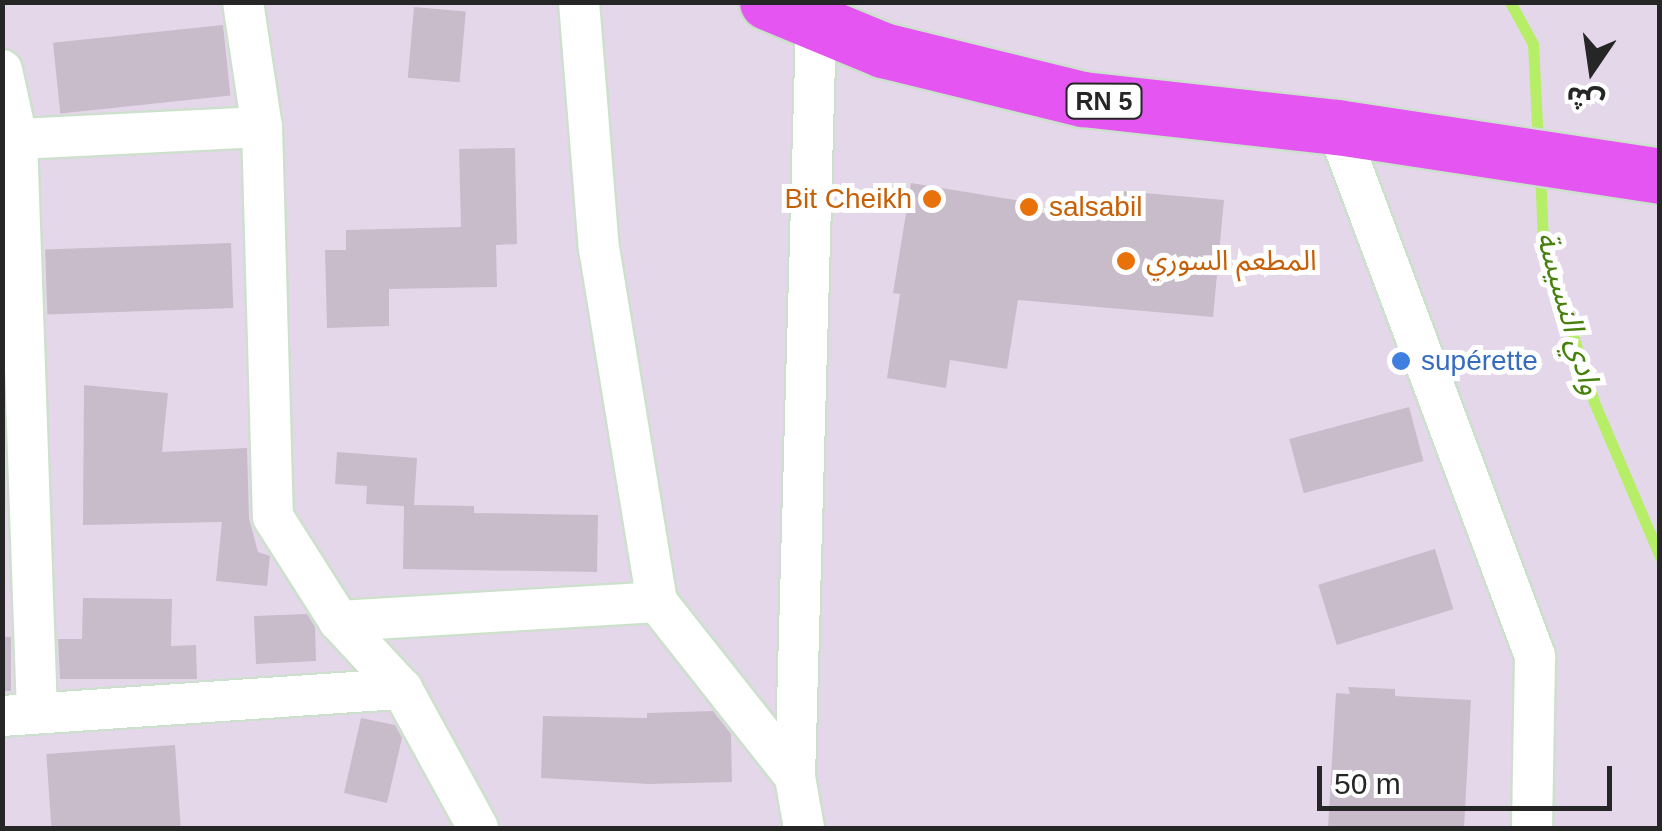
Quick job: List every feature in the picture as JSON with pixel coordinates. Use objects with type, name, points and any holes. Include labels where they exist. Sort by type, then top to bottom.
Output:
[{"type":"main road","name":"RN 5","points":[[767,2],[884,50],[1083,98],[1337,127],[1650,175]]},
{"type":"street","points":[[243,2],[262,127],[273,517],[340,621],[402,689],[478,828]]},
{"type":"street","points":[[576,5],[599,248],[657,602],[795,777]]},
{"type":"street","points":[[804,828],[795,777],[816,23]]},
{"type":"street","points":[[2,70],[18,139],[20,714],[402,689]]},
{"type":"street","points":[[18,139],[262,127]]},
{"type":"street","points":[[1337,127],[1535,656],[1532,828]]},
{"type":"street","points":[[340,621],[657,602]]},
{"type":"building","points":[[414,7],[466,12],[460,82],[408,78]]},
{"type":"building","points":[[223,25],[230,96],[60,113],[53,43]]},
{"type":"building","points":[[515,148],[517,244],[496,245],[497,287],[389,289],[389,326],[327,328],[325,250],[346,250],[346,230],[461,227],[459,149]]},
{"type":"building","points":[[911,183],[1033,203],[1032,212],[1119,220],[1121,191],[1224,200],[1213,317],[1018,300],[1007,369],[950,360],[946,388],[887,378],[900,294],[893,293]]},
{"type":"building","points":[[231,243],[233,308],[47,314],[45,249]]},
{"type":"building","points":[[84,385],[168,393],[162,452],[247,448],[249,518],[258,552],[270,556],[267,586],[216,581],[222,522],[83,525]]},
{"type":"building","points":[[1409,407],[1423,461],[1304,493],[1289,439]]},
{"type":"building","points":[[337,452],[417,458],[414,505],[474,506],[474,513],[598,515],[597,572],[403,569],[404,506],[366,504],[367,486],[335,484]]},
{"type":"building","points":[[1435,549],[1453,609],[1337,645],[1318,585]]},
{"type":"building","points":[[83,598],[172,599],[171,646],[196,645],[197,679],[60,679],[58,639],[82,639]]},
{"type":"building","points":[[307,614],[315,627],[316,661],[256,664],[254,616]]},
{"type":"building","points":[[2,637],[11,637],[11,691],[2,691]]},
{"type":"building","points":[[1348,687],[1395,689],[1395,696],[1471,700],[1464,828],[1328,828],[1336,693],[1350,694]]},
{"type":"building","points":[[713,711],[731,734],[732,782],[649,784],[541,778],[543,716],[647,718],[647,713]]},
{"type":"building","points":[[361,718],[395,725],[402,738],[387,803],[344,793]]},
{"type":"building","points":[[175,745],[181,828],[51,828],[46,754]]},
{"type":"waterway","name":"وادي النسيسة","points":[[1510,2],[1533,44],[1538,144]]},
{"type":"waterway","name":"وادي النسيسة","points":[[1540,172],[1543,241],[1594,402],[1660,557]]},
{"type":"place","name":"Bit Cheikh","points":[[932,199]]},
{"type":"place","name":"salsabil","points":[[1029,207]]},
{"type":"place","name":"المطعم السوري","points":[[1126,261]]},
{"type":"place","name":"supérette","points":[[1401,361]]}]
